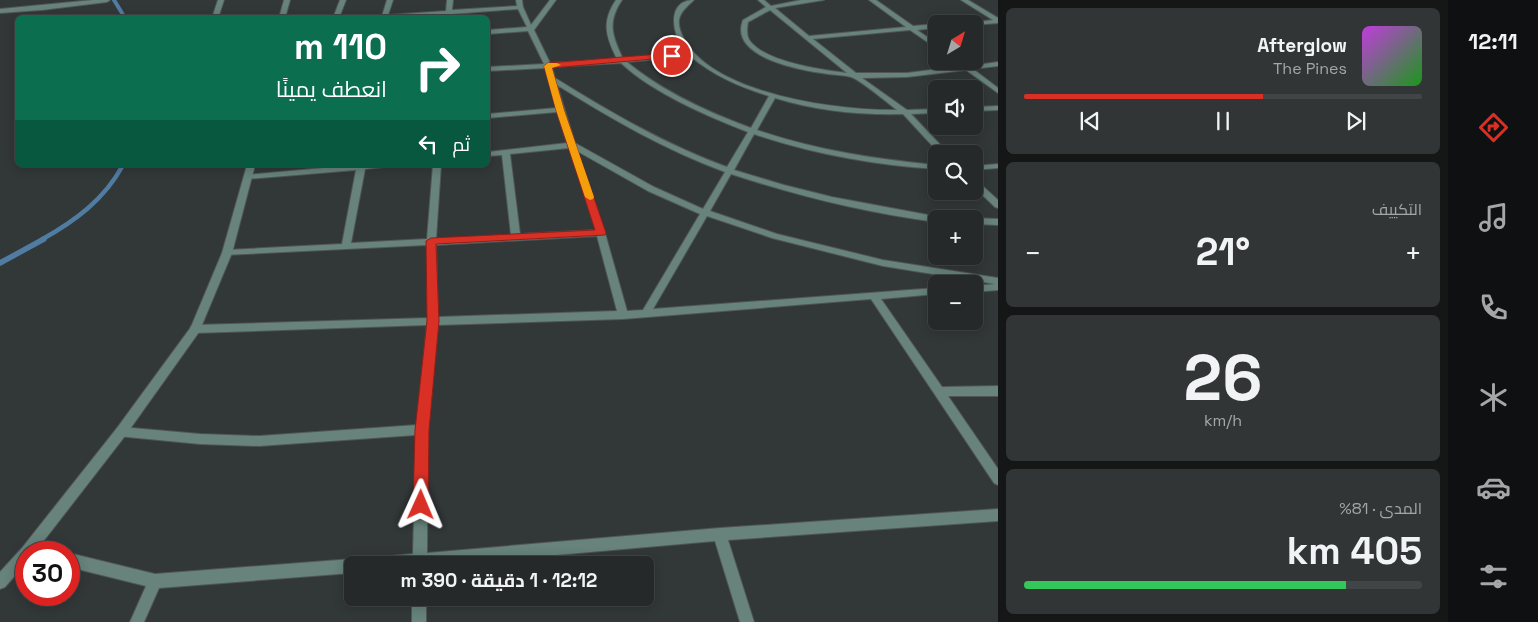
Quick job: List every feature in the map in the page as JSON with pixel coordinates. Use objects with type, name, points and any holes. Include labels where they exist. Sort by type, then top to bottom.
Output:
[{"type":"street","points":[[0,11],[107,0]]},
{"type":"street","points":[[216,15],[221,0]]},
{"type":"street","points":[[283,15],[287,0]]},
{"type":"street","points":[[337,15],[343,0]]},
{"type":"street","points":[[385,15],[390,0]]},
{"type":"street","points":[[449,14],[450,0]]},
{"type":"street","points":[[490,32],[531,29],[553,0]]},
{"type":"street","points":[[619,0],[610,12],[608,22],[621,61],[666,91],[752,131],[830,152],[888,163],[928,166]]},
{"type":"street","points":[[761,0],[855,76],[905,112],[936,145]]},
{"type":"street","points":[[821,0],[770,7],[745,21],[743,32],[748,43],[764,54],[787,64],[855,76],[885,76],[939,70]]},
{"type":"street","points":[[872,0],[928,40]]},
{"type":"street","points":[[964,0],[998,20]]},
{"type":"street","points":[[685,2],[677,14],[675,26],[678,38],[690,54],[724,77],[772,96],[810,105],[851,111],[928,111]]},
{"type":"street","points":[[427,15],[449,14],[520,3],[548,66],[560,110],[601,233],[623,315]]},
{"type":"street","points":[[983,22],[998,20]]},
{"type":"street","points":[[808,38],[928,27]]},
{"type":"street","points":[[490,69],[621,61],[690,54]]},
{"type":"street","points":[[983,65],[998,64]]},
{"type":"street","points":[[970,70],[998,90]]},
{"type":"street","points":[[552,79],[668,146],[729,171],[845,203],[928,218]]},
{"type":"street","points":[[646,313],[772,96]]},
{"type":"street","points":[[983,109],[998,108]]},
{"type":"street","points":[[490,116],[560,110]]},
{"type":"street","points":[[490,154],[573,145],[651,189],[703,212],[775,236],[875,261],[998,281]]},
{"type":"street","points":[[506,152],[516,238]]},
{"type":"street","points":[[983,167],[998,166]]},
{"type":"street","points":[[38,541],[121,432],[195,329],[227,253],[250,167]]},
{"type":"street","points":[[248,177],[361,167],[346,246]]},
{"type":"street","points":[[420,556],[422,430],[433,321],[431,241],[437,167]]},
{"type":"street","points":[[983,191],[998,205]]},
{"type":"street","points":[[983,221],[998,222]]},
{"type":"street","points":[[227,253],[601,233]]},
{"type":"street","points":[[983,288],[998,287]]},
{"type":"street","points":[[195,329],[623,315],[928,292]]},
{"type":"street","points":[[874,296],[998,480]]},
{"type":"street","points":[[939,392],[998,391]]},
{"type":"street","points":[[121,432],[200,439],[258,441],[422,430]]},
{"type":"street","points":[[492,556],[720,534],[998,515]]},
{"type":"street","points":[[720,534],[747,622]]},
{"type":"street","points":[[80,563],[156,581],[344,567]]},
{"type":"street","points":[[0,582],[15,567]]},
{"type":"street","points":[[137,622],[156,581]]},
{"type":"street","points":[[419,606],[419,622]]},
{"type":"waterway","points":[[114,0],[123,15]]},
{"type":"waterway","points":[[41,240],[77,217],[98,199],[122,167]]},
{"type":"waterway","points":[[0,263],[44,239]]},
{"type":"slow traffic","points":[[557,65],[548,66],[560,110],[590,197]]},
{"type":"route","points":[[421,505],[422,430],[433,321],[431,241],[601,233],[560,110],[548,66],[672,56]]}]
